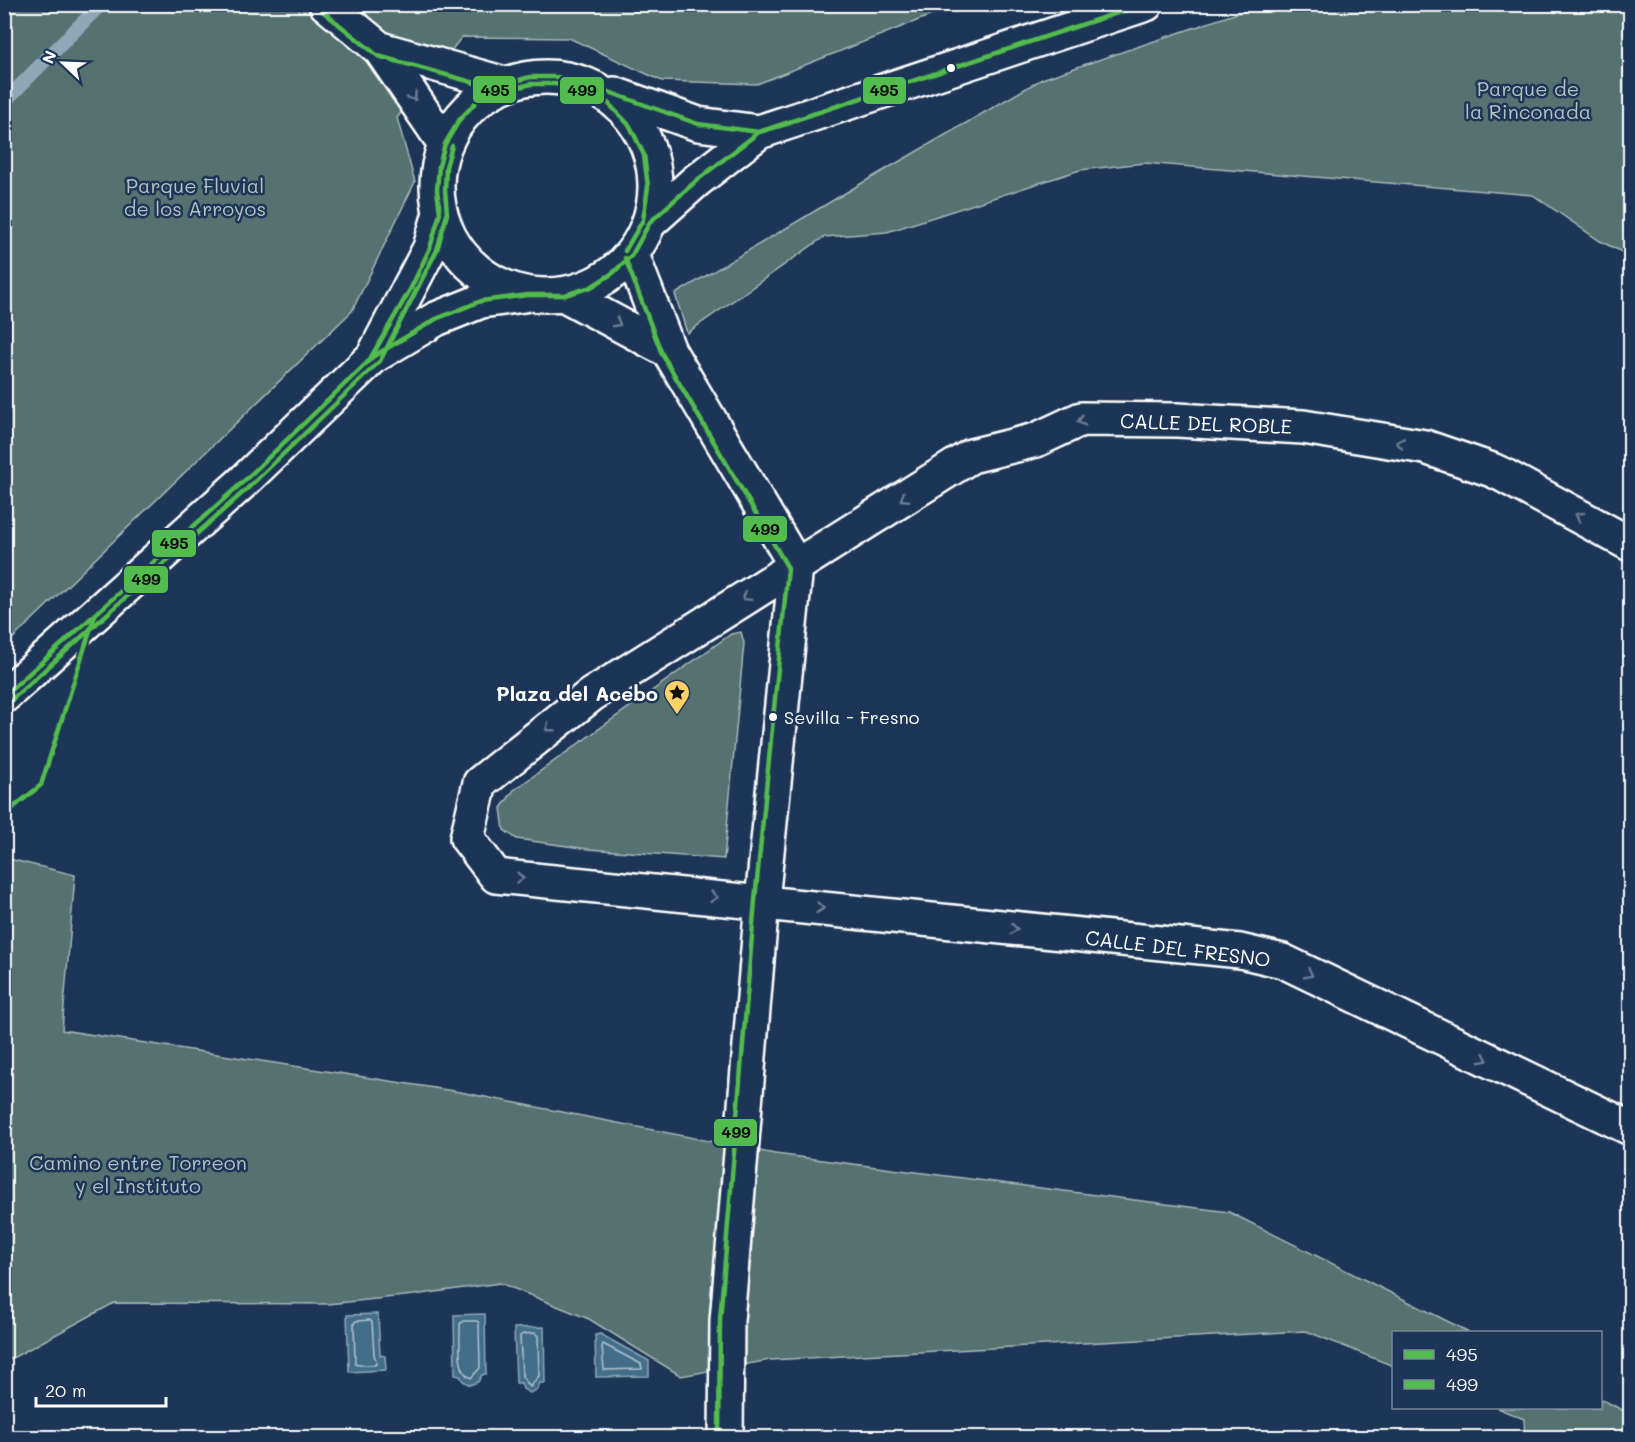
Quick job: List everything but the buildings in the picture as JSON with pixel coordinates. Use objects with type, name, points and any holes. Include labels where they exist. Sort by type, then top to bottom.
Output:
[{"type":"street","points":[[326,4],[380,49],[446,144]]},
{"type":"street","points":[[650,222],[696,181],[759,132],[1146,4]]},
{"type":"street","points":[[380,49],[505,84]]},
{"type":"street","points":[[528,295],[497,285],[471,267],[452,242],[440,213],[437,190],[439,166],[446,144],[460,119],[480,98],[505,84],[530,77],[556,77],[581,82],[698,124],[759,132]]},
{"type":"street","points":[[4,696],[244,481],[374,356],[436,319],[481,301],[528,295],[566,295],[591,287],[613,273],[632,255],[650,222],[656,187],[651,153],[636,122],[612,97],[581,82]]},
{"type":"street","points":[[374,356],[430,248],[440,213]]},
{"type":"street","points":[[632,255],[669,351],[796,566],[762,901],[727,1321],[726,1437]]},
{"type":"street","points":[[566,295],[669,351]]},
{"type":"street","name":"CALLE DEL ROBLE","points":[[796,566],[971,456],[1036,440],[1081,419],[1177,420],[1303,427],[1425,447],[1503,475],[1630,544]]},
{"type":"street","points":[[762,901],[496,876],[467,838],[480,783],[591,695],[796,566]]},
{"type":"street","name":"CALLE DEL FRESNO","points":[[762,901],[1139,943],[1240,951],[1283,961],[1630,1128]]},
{"type":"green space","name":"Parque Fluvial de los Arroyos","points":[[5,5],[957,5],[757,84],[662,81],[569,38],[462,37],[397,118],[415,182],[352,311],[5,646]]},
{"type":"green space","name":"Parque de la Rinconada","points":[[1261,5],[1630,5],[1630,256],[1600,241],[1533,195],[1144,163],[1080,170],[887,232],[824,237],[687,333],[675,294],[1042,79]]},
{"type":"green space","name":"Plaza del Acebo","points":[[741,632],[744,643],[724,859],[588,849],[517,839],[504,830],[501,808],[514,790],[731,634]]},
{"type":"green space","name":"Camino entre Torreon y el Instituto","points":[[5,858],[75,875],[62,1030],[460,1092],[775,1154],[1229,1212],[1467,1331],[1392,1331],[1392,1366],[1306,1331],[770,1360],[681,1376],[589,1319],[500,1283],[328,1304],[114,1303],[5,1362]]},
{"type":"green space","points":[[1602,1400],[1630,1414],[1630,1437],[1525,1437],[1524,1419],[1499,1409],[1602,1409]]},
{"type":"water","points":[[378,1314],[380,1355],[385,1356],[386,1370],[349,1372],[347,1315]]},
{"type":"water","points":[[485,1314],[486,1374],[482,1375],[478,1382],[470,1385],[460,1376],[455,1375],[454,1315]]},
{"type":"water","points":[[544,1327],[545,1383],[540,1383],[537,1390],[530,1393],[523,1389],[521,1383],[516,1383],[514,1328]]},
{"type":"water","points":[[600,1334],[649,1361],[649,1376],[596,1377],[595,1335]]},
{"type":"waterway","points":[[4,102],[101,4]]},
{"type":"transit line","name":"495","points":[[4,696],[244,481],[374,356],[436,319],[481,301],[528,295],[565,295],[591,287],[613,273],[632,255],[650,222],[696,181],[759,132],[1144,4]]},
{"type":"transit line","name":"499","points":[[321,10],[378,56],[504,91],[531,84],[555,84],[579,89],[608,103],[630,126],[644,155],[648,187],[643,220],[625,251]]},
{"type":"transit line","name":"495","points":[[370,359],[411,288],[430,248],[440,213],[437,190],[439,166],[445,144],[460,119],[480,98],[505,84],[530,77],[556,77],[581,82],[698,124],[759,132],[790,123]]},
{"type":"transit line","name":"499","points":[[9,702],[249,487],[380,361],[437,250],[447,214],[446,167],[452,146]]},
{"type":"transit line","name":"499","points":[[625,258],[662,354],[788,568],[755,900],[720,1320],[719,1438]]},
{"type":"transit line","name":"495","points":[[4,815],[41,785],[95,615]]},
{"type":"place","name":"Plaza del Acebo","points":[[677,716]]},
{"type":"place","name":"Sevilla - Fresno","points":[[773,717]]}]
